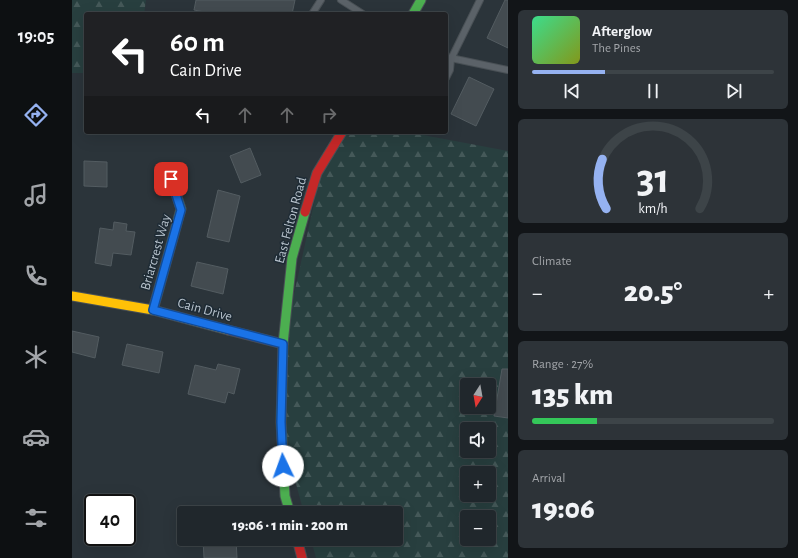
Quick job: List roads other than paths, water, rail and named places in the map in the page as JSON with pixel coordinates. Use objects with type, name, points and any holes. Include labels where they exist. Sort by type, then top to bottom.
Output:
[{"type":"street","points":[[414,12],[421,0]]},
{"type":"street","name":"East Felton Road","points":[[288,506],[285,496],[281,422],[283,344],[292,258],[317,173],[341,134]]},
{"type":"street","name":"Briarcrest Way","points":[[153,310],[181,210],[171,179]]},
{"type":"street","name":"Cain Drive","points":[[72,296],[153,310],[283,344]]},
{"type":"street","points":[[299,546],[302,558]]},
{"type":"lane","points":[[313,12],[321,0]]},
{"type":"lane","points":[[341,0],[360,12]]},
{"type":"lane","points":[[448,74],[450,70],[448,58],[480,0]]},
{"type":"lane","points":[[448,58],[508,70]]}]
